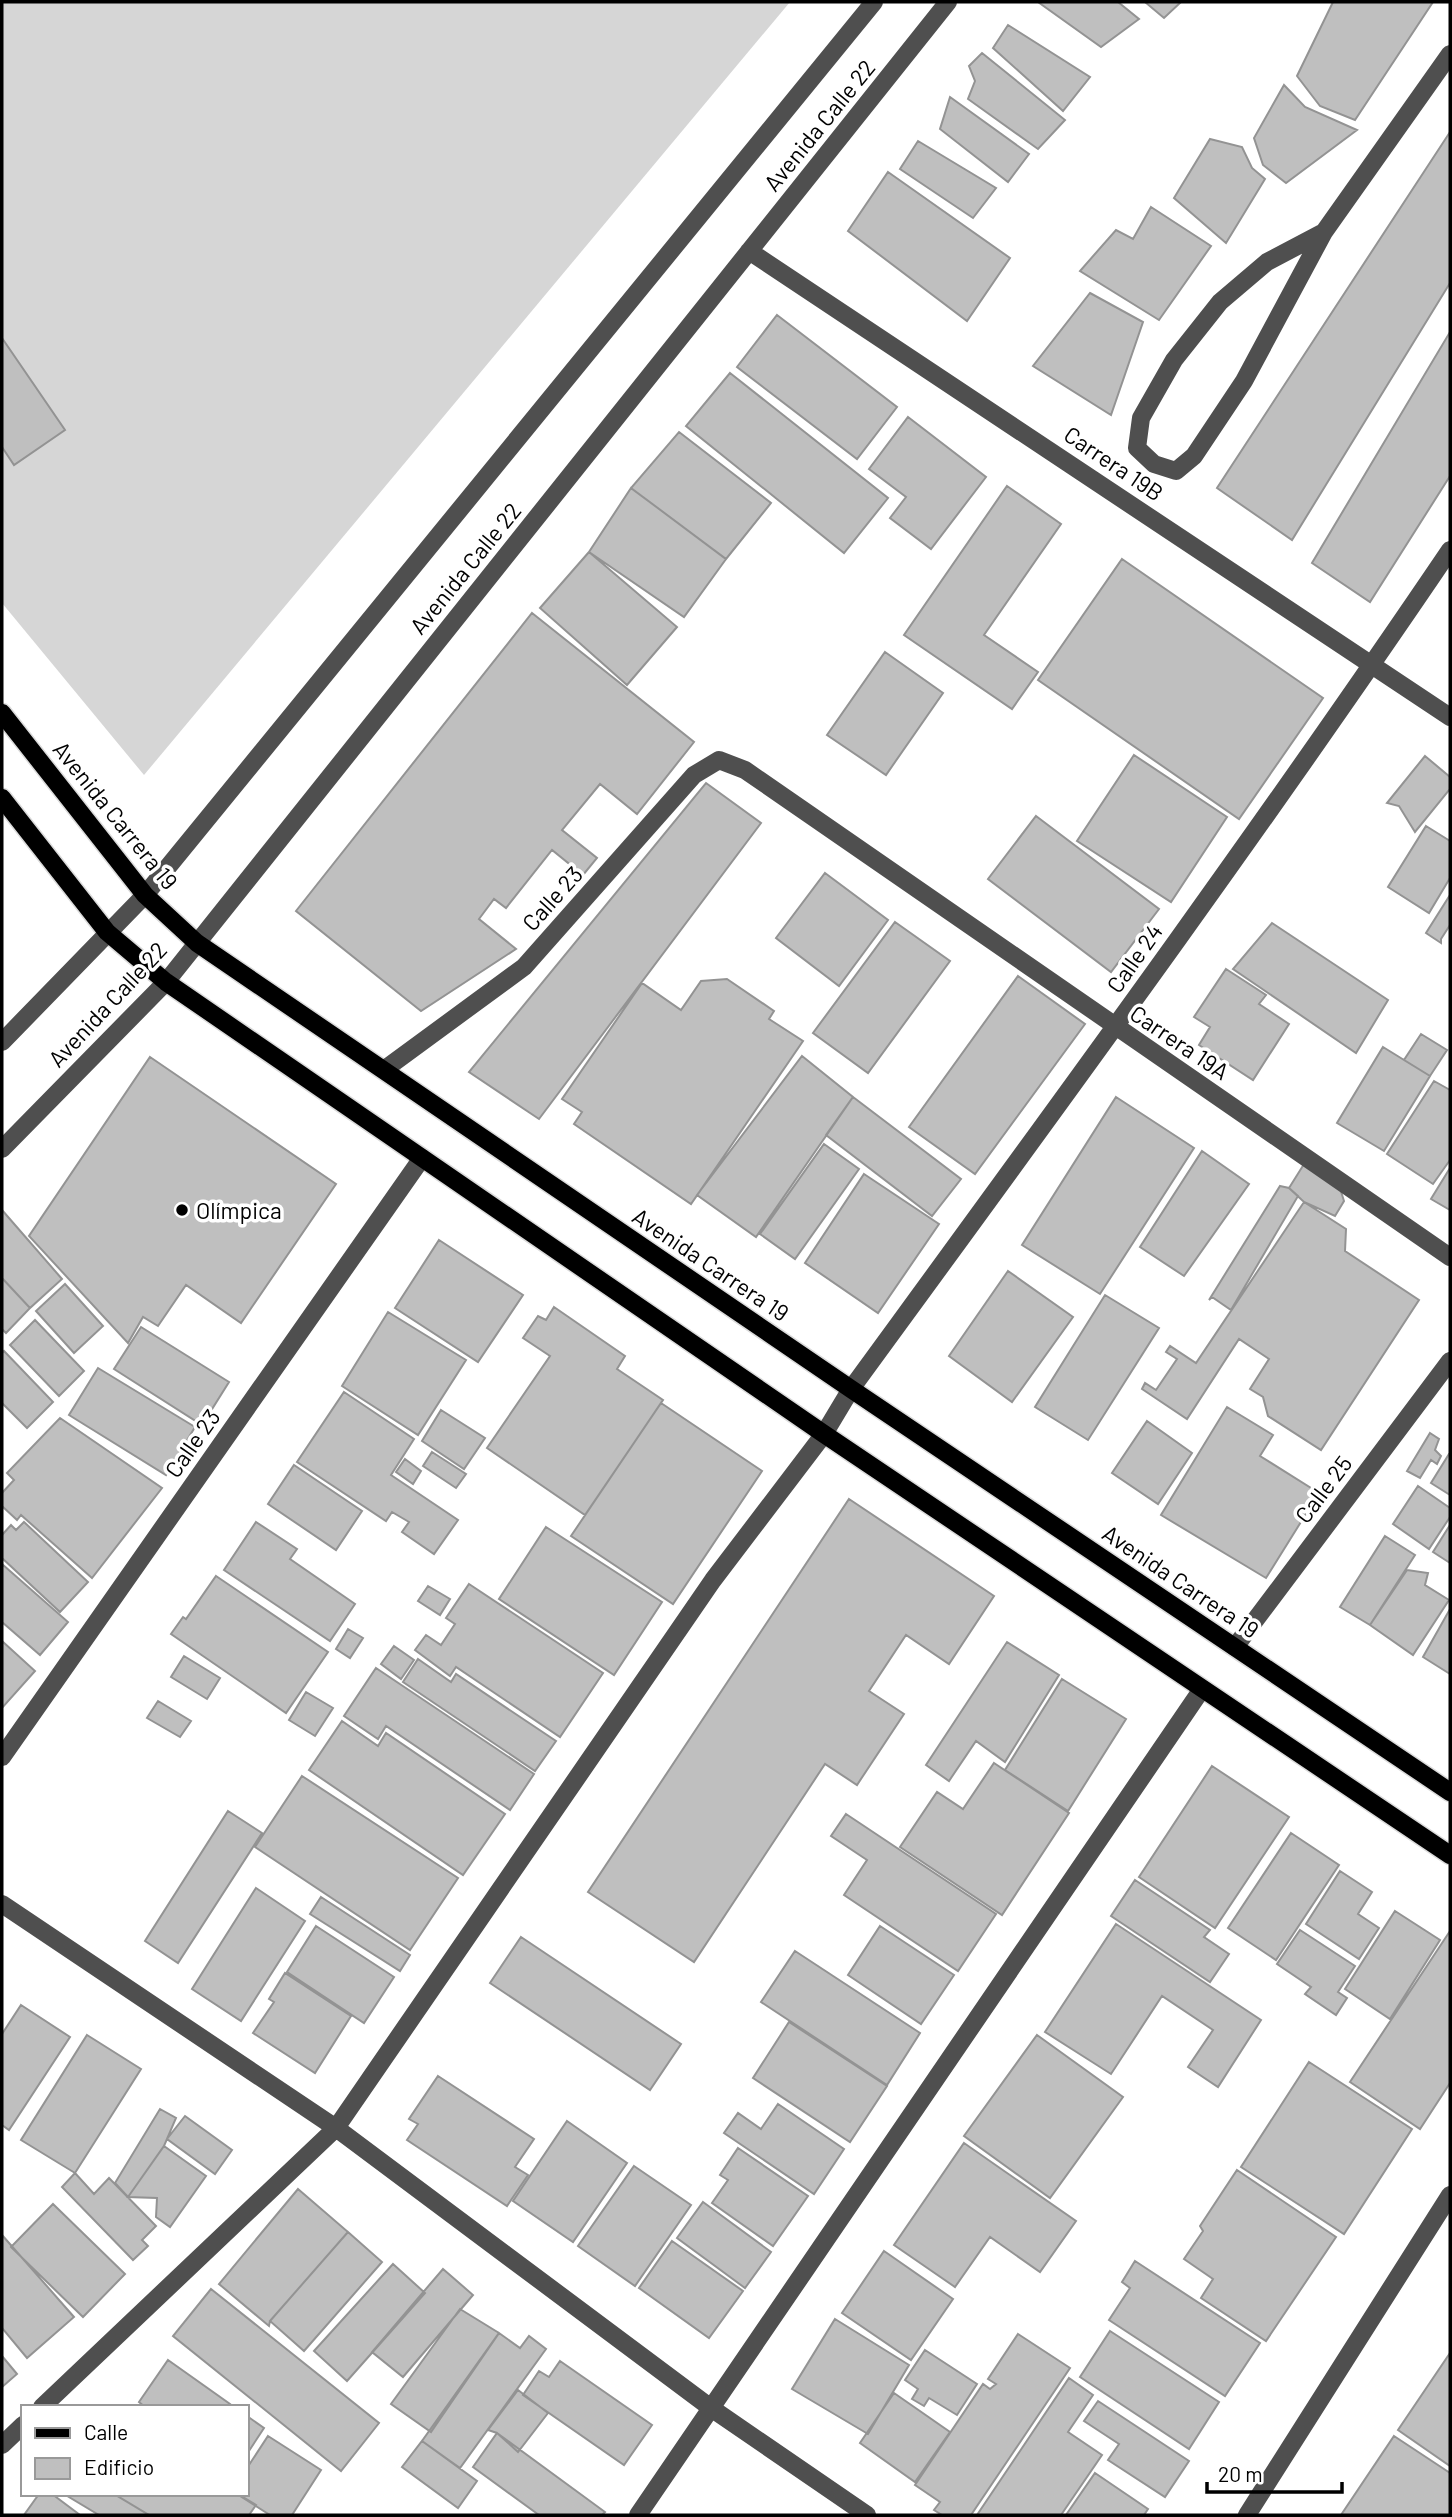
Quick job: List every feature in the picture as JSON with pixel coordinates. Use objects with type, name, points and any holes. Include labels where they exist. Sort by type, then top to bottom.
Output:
[{"type":"main road","name":"Avenida Carrera 19","points":[[2,713],[145,895],[197,943],[851,1389],[1450,1792]]},
{"type":"main road","points":[[2,798],[107,932],[166,982],[824,1434],[1450,1855]]},
{"type":"street","name":"Avenida Calle 22","points":[[2,1042],[145,895],[874,2]]},
{"type":"street","name":"Avenida Calle 22","points":[[2,1149],[166,982],[948,2]]},
{"type":"street","points":[[1324,232],[1267,262],[1220,302],[1174,360],[1141,418],[1137,447],[1154,464],[1176,471],[1194,456],[1244,381],[1324,232],[1450,54]]},
{"type":"street","name":"Carrera 19B","points":[[749,251],[1450,717]]},
{"type":"street","name":"Calle 24","points":[[44,2405],[336,2128],[713,1580],[824,1434],[851,1389],[1115,1027],[1373,664],[1450,550]]},
{"type":"street","name":"Calle 23","points":[[385,1069],[524,967],[694,775],[719,760],[745,770]]},
{"type":"street","name":"Carrera 19A","points":[[745,770],[1450,1257]]},
{"type":"street","name":"Calle 23","points":[[2,1757],[422,1158]]},
{"type":"street","name":"Calle 25","points":[[1235,1647],[1450,1362]]},
{"type":"street","points":[[638,2515],[1202,1689]]},
{"type":"street","points":[[2,1904],[336,2128],[711,2408],[867,2515]]},
{"type":"street","points":[[1247,2515],[1450,2195]]},
{"type":"street","points":[[2,2445],[21,2427]]},
{"type":"shaded area","points":[[2,2],[790,2],[144,775],[2,603]]},
{"type":"building","points":[[1038,2],[1118,2],[1139,19],[1101,47]]},
{"type":"building","points":[[1145,2],[1181,2],[1164,18]]},
{"type":"building","points":[[1333,2],[1433,2],[1355,120],[1320,106],[1297,76]]},
{"type":"building","points":[[1008,25],[1090,77],[1063,111],[993,48]]},
{"type":"building","points":[[982,53],[1065,120],[1038,149],[968,99],[975,81],[969,66]]},
{"type":"building","points":[[1284,85],[1305,107],[1357,130],[1286,183],[1263,165],[1254,138]]},
{"type":"building","points":[[950,97],[1029,154],[1008,182],[940,129]]},
{"type":"building","points":[[1450,132],[1450,283],[1292,540],[1217,488]]},
{"type":"building","points":[[1210,139],[1242,147],[1252,168],[1265,179],[1226,243],[1174,198]]},
{"type":"building","points":[[918,141],[996,188],[973,218],[900,169]]},
{"type":"building","points":[[888,172],[1010,258],[967,321],[848,231]]},
{"type":"building","points":[[1151,207],[1211,246],[1159,320],[1080,271],[1116,230],[1133,239]]},
{"type":"building","points":[[1090,293],[1143,322],[1111,415],[1033,366]]},
{"type":"building","points":[[777,315],[897,407],[857,459],[737,367]]},
{"type":"building","points":[[1450,332],[1450,476],[1370,602],[1312,563]]},
{"type":"building","points":[[2,338],[65,430],[14,465],[2,447]]},
{"type":"building","points":[[730,373],[888,498],[844,553],[686,426]]},
{"type":"building","points":[[908,417],[986,477],[931,549],[890,518],[906,497],[869,469]]},
{"type":"building","points":[[679,432],[771,503],[726,559],[631,488]]},
{"type":"building","points":[[1007,486],[1061,524],[984,635],[1038,672],[1012,709],[904,635]]},
{"type":"building","points":[[631,488],[726,559],[684,617],[589,552]]},
{"type":"building","points":[[589,552],[677,627],[627,685],[540,608]]},
{"type":"building","points":[[1122,559],[1323,698],[1239,819],[1038,680]]},
{"type":"building","points":[[532,613],[694,742],[637,814],[600,784],[562,830],[597,858],[583,875],[552,850],[506,908],[494,899],[479,919],[516,949],[421,1011],[296,911]]},
{"type":"building","points":[[885,652],[943,693],[886,775],[827,735]]},
{"type":"building","points":[[1134,755],[1227,817],[1171,902],[1077,841]]},
{"type":"building","points":[[1425,756],[1450,777],[1450,789],[1415,832],[1399,806],[1387,803]]},
{"type":"building","points":[[706,783],[761,823],[539,1119],[469,1072]]},
{"type":"building","points":[[1036,816],[1159,909],[1111,972],[988,879]]},
{"type":"building","points":[[1426,826],[1450,841],[1450,878],[1429,913],[1388,887]]},
{"type":"building","points":[[825,873],[888,920],[839,986],[776,938]]},
{"type":"building","points":[[1450,895],[1450,925],[1441,943],[1426,933]]},
{"type":"building","points":[[895,922],[950,961],[868,1073],[813,1033]]},
{"type":"building","points":[[1272,923],[1388,1000],[1356,1053],[1233,969]]},
{"type":"building","points":[[1226,969],[1266,995],[1259,1004],[1289,1024],[1253,1080],[1199,1045],[1210,1027],[1194,1017]]},
{"type":"building","points":[[1018,976],[1085,1024],[975,1174],[909,1127]]},
{"type":"building","points":[[727,979],[774,1011],[769,1019],[803,1041],[691,1204],[574,1124],[582,1112],[562,1099],[642,983],[681,1010],[701,981]]},
{"type":"building","points":[[1421,1034],[1447,1050],[1430,1076],[1404,1060]]},
{"type":"building","points":[[1383,1047],[1430,1076],[1384,1151],[1337,1123]]},
{"type":"building","points":[[802,1056],[853,1097],[756,1237],[697,1195]]},
{"type":"building","name":"Olímpica","points":[[150,1057],[336,1184],[241,1323],[186,1285],[158,1326],[143,1317],[128,1343],[29,1236]]},
{"type":"building","points":[[1434,1081],[1450,1090],[1450,1160],[1433,1184],[1387,1154]]},
{"type":"building","points":[[853,1097],[961,1179],[932,1216],[826,1135]]},
{"type":"building","points":[[1116,1097],[1194,1148],[1100,1294],[1022,1245]]},
{"type":"building","points":[[824,1144],[859,1169],[795,1259],[760,1234]]},
{"type":"building","points":[[1202,1151],[1249,1184],[1184,1276],[1140,1247]]},
{"type":"building","points":[[1304,1164],[1339,1185],[1344,1201],[1335,1216],[1304,1202],[1289,1188]]},
{"type":"building","points":[[1450,1168],[1450,1210],[1431,1199]]},
{"type":"building","points":[[864,1174],[939,1224],[878,1313],[805,1263]]},
{"type":"building","points":[[1280,1186],[1289,1188],[1298,1196],[1231,1310],[1212,1297],[1209,1300]]},
{"type":"building","points":[[1304,1202],[1346,1229],[1345,1251],[1419,1300],[1321,1450],[1268,1416],[1263,1397],[1250,1389],[1269,1359],[1239,1339],[1187,1419],[1142,1389],[1145,1383],[1156,1390],[1177,1359],[1166,1352],[1170,1346],[1196,1363]]},
{"type":"building","points":[[2,1210],[62,1279],[30,1308],[2,1278]]},
{"type":"building","points":[[439,1240],[523,1295],[478,1362],[395,1308]]},
{"type":"building","points":[[1008,1271],[1073,1317],[1012,1402],[949,1356]]},
{"type":"building","points":[[2,1278],[30,1308],[6,1333],[2,1329]]},
{"type":"building","points":[[65,1284],[103,1326],[74,1353],[36,1311]]},
{"type":"building","points":[[1105,1295],[1159,1328],[1088,1440],[1035,1407]]},
{"type":"building","points":[[554,1307],[625,1356],[617,1369],[663,1400],[585,1515],[487,1448],[550,1356],[523,1338],[538,1316],[546,1320]]},
{"type":"building","points":[[388,1312],[466,1360],[418,1435],[342,1386]]},
{"type":"building","points":[[35,1320],[84,1371],[59,1396],[10,1345]]},
{"type":"building","points":[[141,1327],[229,1382],[202,1425],[114,1369]]},
{"type":"building","points":[[4,1351],[53,1402],[27,1428],[2,1403]]},
{"type":"building","points":[[98,1368],[195,1427],[166,1475],[69,1415]]},
{"type":"building","points":[[344,1392],[414,1439],[391,1475],[458,1520],[434,1554],[402,1532],[409,1522],[392,1512],[386,1521],[297,1462]]},
{"type":"building","points":[[661,1403],[762,1471],[673,1604],[571,1536]]},
{"type":"building","points":[[1227,1407],[1273,1435],[1260,1456],[1319,1493],[1266,1578],[1161,1515]]},
{"type":"building","points":[[441,1410],[485,1438],[464,1469],[422,1441]]},
{"type":"building","points":[[60,1418],[162,1488],[92,1578],[21,1515],[17,1520],[2,1506],[2,1493],[14,1480],[7,1473]]},
{"type":"building","points":[[1147,1421],[1192,1453],[1158,1504],[1112,1473]]},
{"type":"building","points":[[1430,1433],[1439,1439],[1435,1450],[1441,1456],[1437,1464],[1431,1460],[1420,1478],[1407,1471]]},
{"type":"building","points":[[432,1452],[466,1474],[456,1488],[423,1466]]},
{"type":"building","points":[[1450,1454],[1450,1495],[1431,1483]]},
{"type":"building","points":[[405,1459],[421,1471],[413,1484],[396,1472]]},
{"type":"building","points":[[294,1465],[362,1511],[336,1550],[268,1504]]},
{"type":"building","points":[[1418,1486],[1450,1508],[1450,1517],[1429,1549],[1393,1524]]},
{"type":"building","points":[[849,1499],[994,1596],[949,1664],[906,1635],[869,1691],[904,1714],[857,1785],[825,1764],[694,1962],[588,1892]]},
{"type":"building","points":[[24,1522],[88,1582],[60,1612],[2,1558],[2,1535],[11,1525],[16,1530]]},
{"type":"building","points":[[256,1522],[297,1549],[290,1559],[355,1604],[330,1641],[224,1570]]},
{"type":"building","points":[[1450,1525],[1450,1563],[1433,1552]]},
{"type":"building","points":[[546,1527],[662,1602],[614,1675],[499,1599]]},
{"type":"building","points":[[1385,1536],[1415,1555],[1370,1625],[1340,1607]]},
{"type":"building","points":[[2,1564],[68,1622],[40,1655],[2,1622]]},
{"type":"building","points":[[1407,1570],[1428,1573],[1425,1585],[1449,1600],[1413,1655],[1370,1625]]},
{"type":"building","points":[[216,1576],[328,1652],[286,1713],[171,1634],[183,1617],[186,1619]]},
{"type":"building","points":[[469,1584],[603,1673],[560,1737],[456,1667],[450,1676],[415,1650],[426,1635],[441,1645],[455,1624],[446,1618]]},
{"type":"building","points":[[428,1586],[450,1599],[440,1615],[418,1601]]},
{"type":"building","points":[[1450,1609],[1450,1674],[1423,1657]]},
{"type":"building","points":[[348,1629],[363,1638],[350,1658],[336,1649]]},
{"type":"building","points":[[2,1641],[35,1671],[2,1708]]},
{"type":"building","points":[[1007,1642],[1059,1675],[1005,1762],[976,1741],[949,1781],[926,1765]]},
{"type":"building","points":[[394,1646],[414,1660],[401,1679],[381,1664]]},
{"type":"building","points":[[184,1656],[220,1678],[207,1699],[171,1677]]},
{"type":"building","points":[[418,1659],[451,1682],[456,1674],[556,1741],[535,1771],[403,1682]]},
{"type":"building","points":[[376,1668],[534,1774],[510,1810],[386,1726],[378,1739],[344,1716]]},
{"type":"building","points":[[1062,1679],[1126,1719],[1068,1811],[1005,1770]]},
{"type":"building","points":[[306,1692],[333,1708],[315,1736],[289,1720]]},
{"type":"building","points":[[158,1701],[191,1721],[180,1737],[147,1718]]},
{"type":"building","points":[[342,1721],[378,1746],[386,1733],[505,1814],[463,1875],[309,1770]]},
{"type":"building","points":[[994,1763],[1069,1813],[1002,1915],[900,1847],[937,1792],[963,1809]]},
{"type":"building","points":[[1212,1766],[1289,1817],[1215,1928],[1139,1877]]},
{"type":"building","points":[[302,1776],[458,1878],[410,1950],[255,1847]]},
{"type":"building","points":[[228,1811],[262,1833],[178,1963],[145,1941]]},
{"type":"building","points":[[846,1814],[996,1914],[958,1971],[844,1895],[867,1860],[831,1836]]},
{"type":"building","points":[[1291,1833],[1339,1865],[1276,1960],[1228,1928]]},
{"type":"building","points":[[1340,1871],[1372,1892],[1358,1914],[1379,1928],[1359,1959],[1306,1924]]},
{"type":"building","points":[[1135,1880],[1210,1930],[1204,1937],[1229,1954],[1210,1982],[1111,1916]]},
{"type":"building","points":[[256,1888],[305,1921],[241,2021],[192,1989]]},
{"type":"building","points":[[321,1897],[410,1955],[400,1971],[310,1914]]},
{"type":"building","points":[[1395,1911],[1440,1940],[1390,2019],[1345,1989]]},
{"type":"building","points":[[1116,1924],[1261,2020],[1218,2087],[1188,2067],[1213,2030],[1162,1996],[1111,2074],[1045,2032]]},
{"type":"building","points":[[316,1926],[394,1977],[364,2023],[287,1972]]},
{"type":"building","points":[[880,1926],[954,1975],[921,2024],[848,1975]]},
{"type":"building","points":[[1300,1930],[1355,1966],[1338,1992],[1347,1998],[1336,2015],[1305,1994],[1311,1987],[1277,1964]]},
{"type":"building","points":[[1450,1931],[1450,2083],[1420,2129],[1350,2082]]},
{"type":"building","points":[[521,1937],[681,2044],[650,2090],[490,1983]]},
{"type":"building","points":[[795,1951],[920,2033],[887,2085],[761,2002]]},
{"type":"building","points":[[285,1973],[351,2016],[315,2073],[253,2033],[274,2002],[269,1999]]},
{"type":"building","points":[[21,2005],[70,2037],[9,2130],[2,2125],[2,2034]]},
{"type":"building","points":[[789,2022],[887,2086],[850,2142],[753,2078]]},
{"type":"building","points":[[87,2035],[141,2069],[75,2173],[21,2140]]},
{"type":"building","points":[[1037,2035],[1123,2097],[1050,2198],[964,2136]]},
{"type":"building","points":[[1309,2062],[1412,2129],[1344,2234],[1241,2167]]},
{"type":"building","points":[[438,2076],[534,2139],[515,2167],[528,2175],[507,2206],[407,2140],[418,2124],[409,2119]]},
{"type":"building","points":[[778,2104],[844,2149],[814,2194],[724,2133],[738,2113],[761,2129]]},
{"type":"building","points":[[160,2109],[176,2118],[164,2146],[128,2197],[115,2183]]},
{"type":"building","points":[[185,2116],[232,2150],[215,2174],[167,2139]]},
{"type":"building","points":[[567,2121],[627,2163],[573,2242],[513,2201]]},
{"type":"building","points":[[964,2143],[1076,2221],[1040,2272],[990,2237],[955,2287],[894,2245]]},
{"type":"building","points":[[164,2146],[206,2176],[170,2227],[156,2217],[157,2198],[128,2197]]},
{"type":"building","points":[[738,2148],[808,2196],[773,2246],[712,2203],[728,2180],[720,2175]]},
{"type":"building","points":[[634,2166],[691,2205],[635,2286],[578,2246]]},
{"type":"building","points":[[1237,2170],[1336,2237],[1266,2341],[1201,2298],[1213,2279],[1184,2259],[1203,2231],[1200,2226]]},
{"type":"building","points":[[75,2173],[94,2194],[109,2178],[156,2226],[142,2240],[148,2246],[133,2260],[62,2187]]},
{"type":"building","points":[[298,2189],[348,2232],[270,2321],[269,2326],[219,2284]]},
{"type":"building","points":[[703,2202],[771,2252],[745,2288],[677,2238]]},
{"type":"building","points":[[53,2204],[125,2274],[83,2317],[11,2247]]},
{"type":"building","points":[[348,2232],[382,2262],[304,2351],[270,2321]]},
{"type":"building","points":[[2,2235],[74,2317],[27,2358],[2,2328]]},
{"type":"building","points":[[672,2241],[743,2291],[709,2338],[639,2288]]},
{"type":"building","points":[[884,2251],[953,2299],[911,2360],[842,2313]]},
{"type":"building","points":[[1135,2261],[1260,2343],[1225,2396],[1109,2320],[1130,2288],[1122,2282]]},
{"type":"building","points":[[393,2264],[425,2293],[347,2381],[314,2351]]},
{"type":"building","points":[[443,2269],[473,2295],[403,2377],[372,2352]]},
{"type":"building","points":[[211,2289],[379,2423],[341,2471],[173,2336]]},
{"type":"building","points":[[460,2309],[499,2333],[431,2432],[391,2404]]},
{"type":"building","points":[[835,2319],[909,2365],[868,2434],[792,2389]]},
{"type":"building","points":[[1110,2331],[1219,2402],[1189,2449],[1080,2377]]},
{"type":"building","points":[[499,2333],[520,2348],[529,2336],[546,2349],[460,2468],[422,2441]]},
{"type":"building","points":[[1018,2334],[1070,2368],[971,2515],[942,2515],[934,2510],[940,2502],[915,2485],[983,2384],[990,2389],[996,2384],[988,2379]]},
{"type":"building","points":[[925,2350],[977,2384],[957,2415],[929,2398],[924,2406],[912,2399],[918,2389],[905,2380]]},
{"type":"building","points":[[1450,2353],[1450,2466],[1398,2430]]},
{"type":"building","points":[[2,2356],[17,2374],[2,2387]]},
{"type":"building","points":[[168,2360],[230,2404],[143,2405],[139,2402]]},
{"type":"building","points":[[560,2361],[652,2425],[624,2465],[523,2395],[539,2371],[549,2377]]},
{"type":"building","points":[[1069,2378],[1093,2395],[1068,2432],[1102,2455],[1061,2515],[977,2515]]},
{"type":"building","points":[[518,2390],[548,2413],[518,2452],[497,2433],[488,2430]]},
{"type":"building","points":[[894,2393],[950,2432],[915,2482],[860,2443]]},
{"type":"building","points":[[1098,2401],[1189,2461],[1165,2497],[1108,2460],[1119,2444],[1084,2421]]},
{"type":"building","points":[[248,2417],[264,2428],[248,2452]]},
{"type":"building","points":[[497,2433],[605,2512],[602,2515],[539,2515],[473,2467]]},
{"type":"building","points":[[268,2436],[321,2470],[292,2515],[270,2515],[240,2496],[248,2496],[248,2466]]},
{"type":"building","points":[[1394,2436],[1450,2473],[1450,2515],[1341,2515]]},
{"type":"building","points":[[422,2441],[477,2481],[458,2508],[402,2467]]},
{"type":"building","points":[[1095,2473],[1148,2509],[1144,2515],[1066,2515]]},
{"type":"building","points":[[38,2496],[55,2496],[80,2515],[24,2515]]},
{"type":"building","points":[[67,2496],[117,2496],[149,2515],[99,2515]]},
{"type":"building","points":[[117,2496],[241,2496],[256,2505],[249,2515],[149,2515]]},
{"type":"place","name":"Olímpica","points":[[182,1210]]}]
